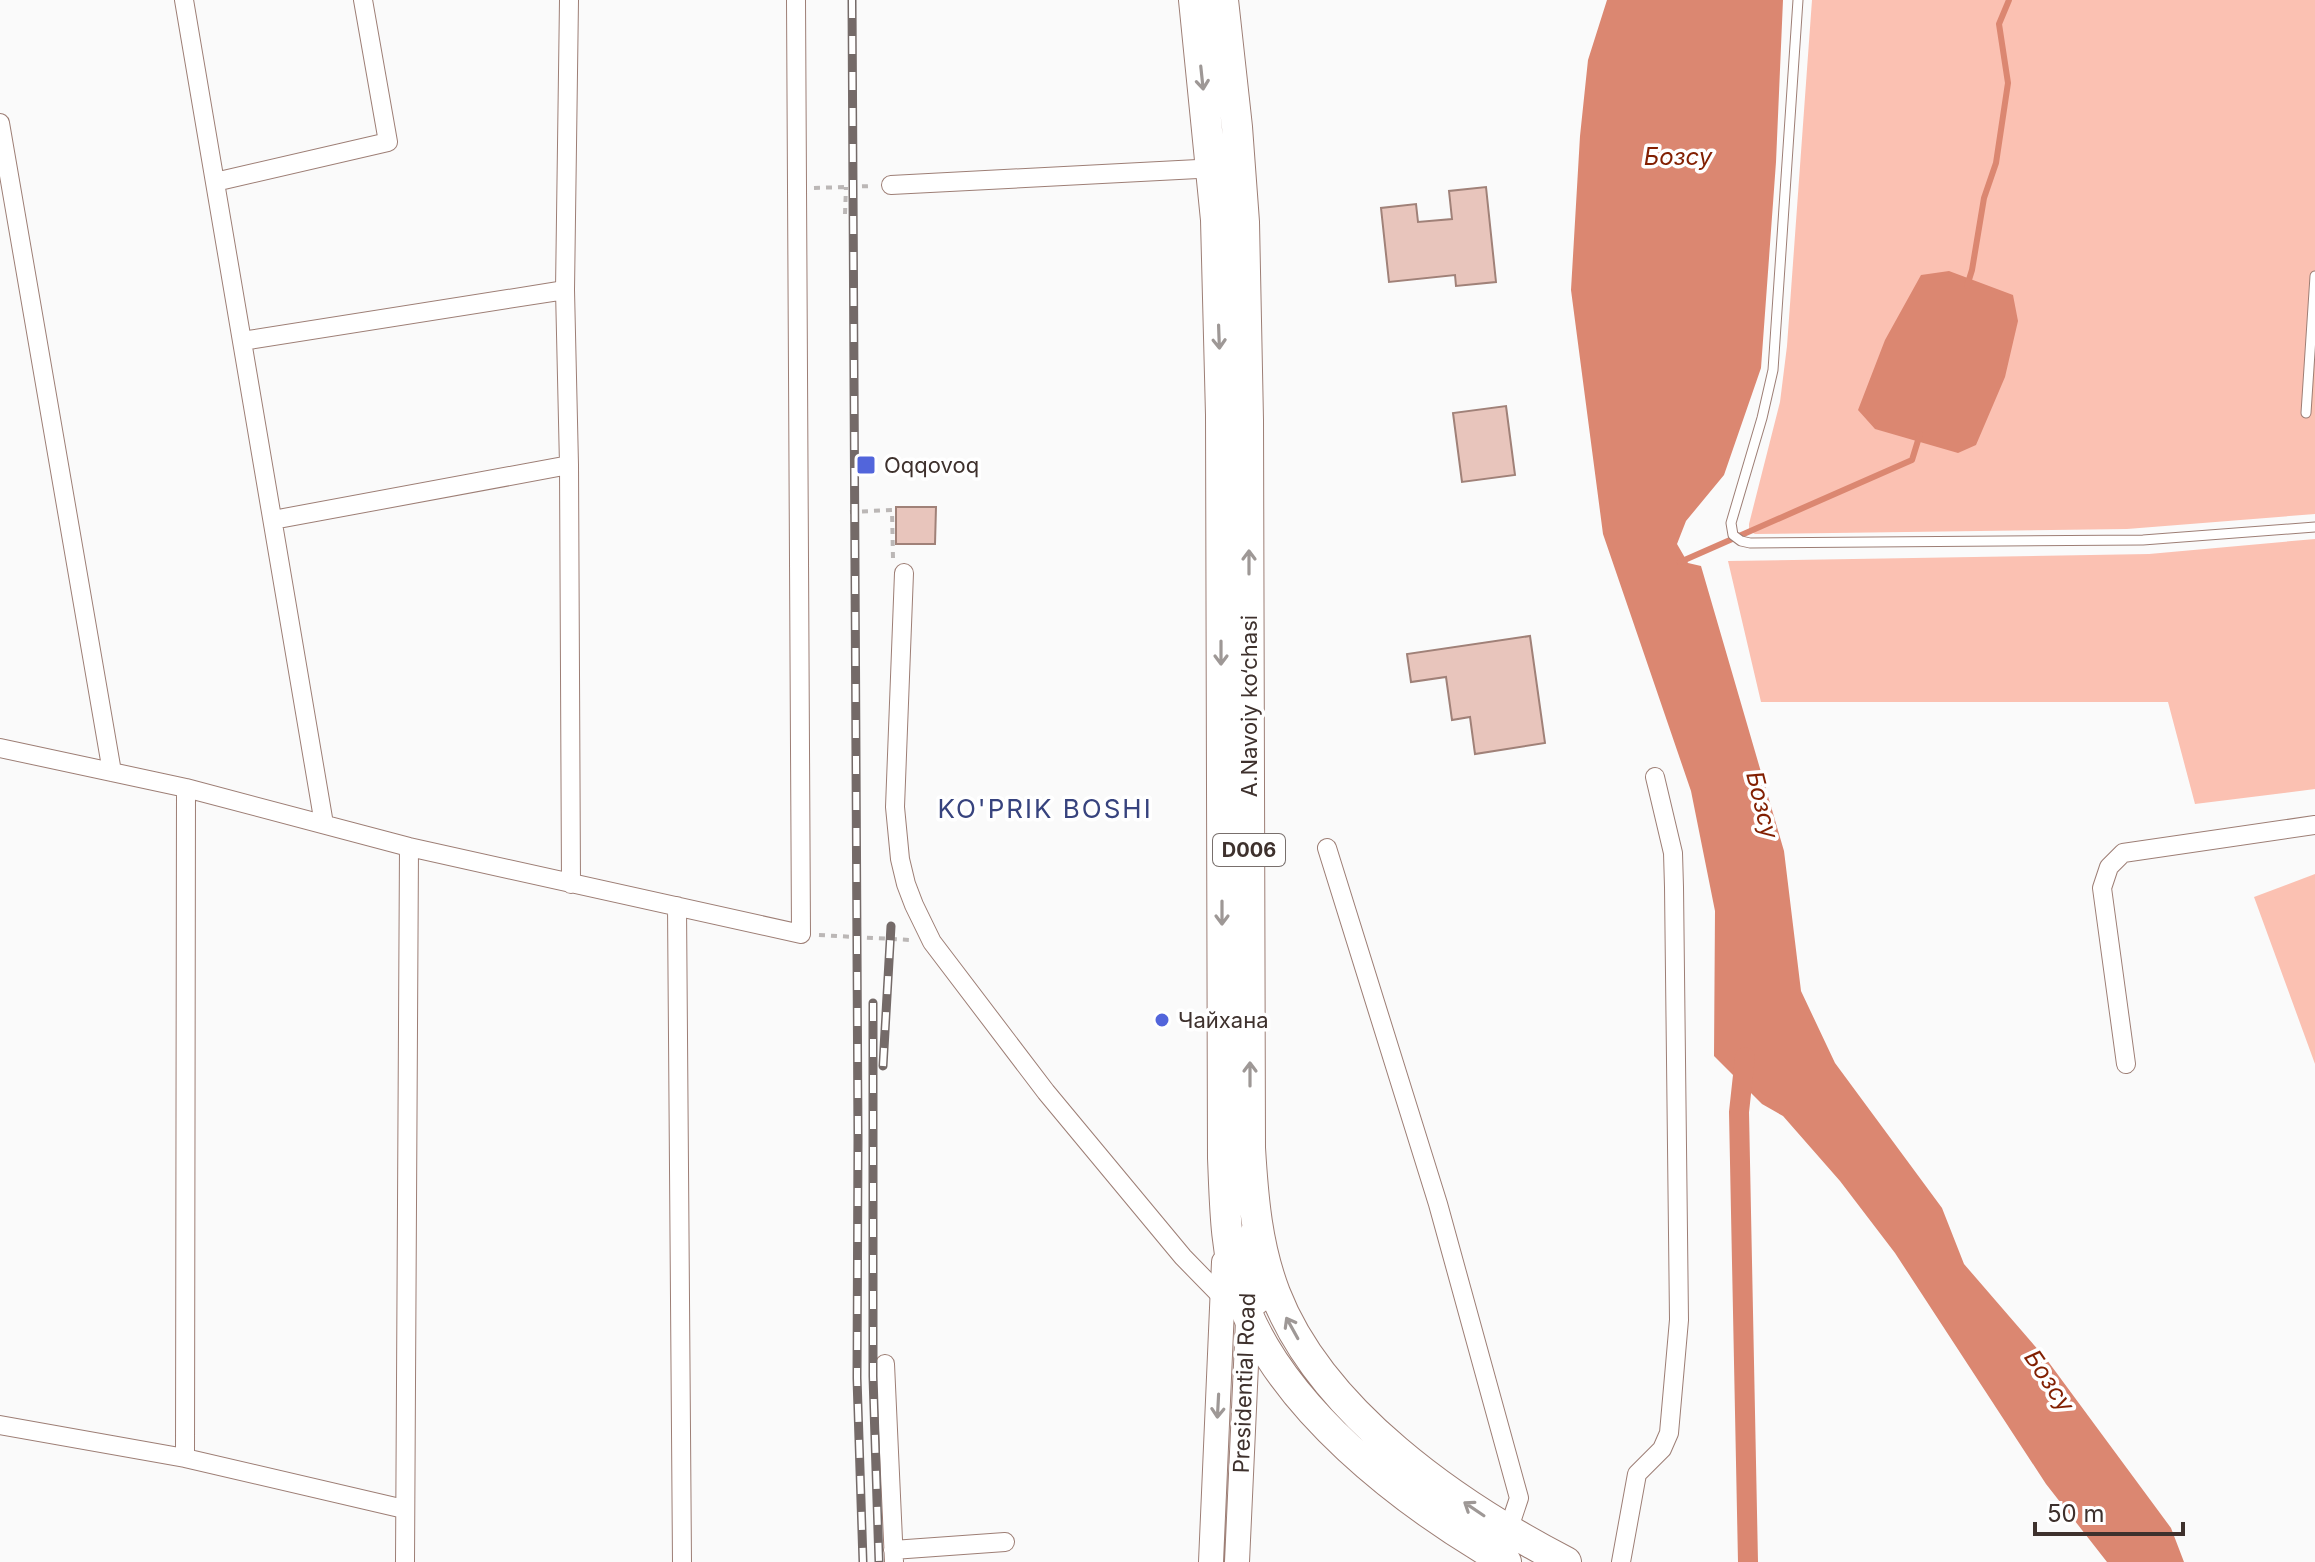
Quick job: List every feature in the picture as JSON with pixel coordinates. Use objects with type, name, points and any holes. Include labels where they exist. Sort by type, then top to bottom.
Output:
[{"type":"main road","name":"D006","points":[[1194,0],[1223,132]]},
{"type":"main road","name":"D006","points":[[1223,0],[1223,132],[1230,221],[1221,415],[1222,1143],[1225,1216],[1235,1306],[1286,1378],[1334,1433],[1417,1505],[1506,1562]]},
{"type":"main road","name":"A.Navoiy ko‘chasi","points":[[1230,221],[1248,420],[1250,1148],[1262,1255],[1275,1292],[1305,1351],[1360,1416],[1447,1490],[1508,1531],[1566,1562]]},
{"type":"street","points":[[184,0],[324,824]]},
{"type":"street","points":[[215,182],[388,142],[363,0]]},
{"type":"street","points":[[569,0],[565,290],[571,884]]},
{"type":"street","points":[[0,748],[186,788],[409,847],[801,934],[796,0]]},
{"type":"street","points":[[0,123],[112,772]]},
{"type":"street","points":[[891,185],[1226,168]]},
{"type":"street","points":[[242,341],[565,290]]},
{"type":"street","points":[[273,520],[569,465]]},
{"type":"street","points":[[904,573],[896,832],[906,884],[932,942],[1046,1092],[1183,1257],[1235,1306],[1275,1292]]},
{"type":"street","points":[[1621,1562],[1637,1474],[1662,1449],[1669,1433],[1679,1320],[1674,875],[1673,853],[1655,777]]},
{"type":"street","points":[[185,1458],[186,788]]},
{"type":"street","points":[[2126,1064],[2102,888],[2109,867],[2123,853],[2315,825]]},
{"type":"street","points":[[405,1562],[409,847]]},
{"type":"street","points":[[1327,848],[1438,1204],[1519,1498],[1508,1531]]},
{"type":"street","points":[[677,906],[682,1562]]},
{"type":"street","name":"Presidential Road","points":[[1211,1562],[1235,1306],[1254,1205]]},
{"type":"street","name":"Presidential Road","points":[[1235,1306],[1237,1562]]},
{"type":"street","points":[[885,1364],[893,1556],[1005,1542]]},
{"type":"street","points":[[0,1425],[185,1458],[404,1509]]},
{"type":"lane","points":[[1798,0],[1773,370],[1730,527],[1733,535],[1750,543],[2143,540],[2315,527]]},
{"type":"lane","points":[[2306,413],[2315,276]]},
{"type":"path","points":[[797,189],[891,185]]},
{"type":"path","points":[[845,214],[846,187]]},
{"type":"path","points":[[850,512],[892,510],[893,573],[904,573]]},
{"type":"path","points":[[801,934],[932,942]]},
{"type":"shaded area","points":[[1812,0],[2315,0],[2315,514],[2127,529],[1755,534],[1749,531],[1780,402],[1787,346]]},
{"type":"shaded area","points":[[2315,539],[2315,789],[2195,804],[2168,702],[1761,702],[1728,561],[2149,554]]},
{"type":"shaded area","points":[[2315,874],[2315,1064],[2254,897]]},
{"type":"water","name":"Бозсу","points":[[1607,0],[1783,0],[1776,162],[1761,368],[1724,475],[1686,521],[1677,544],[1688,563],[1701,566],[1784,851],[1801,991],[1835,1063],[1942,1208],[1964,1264],[2047,1360],[2171,1528],[2184,1562],[2107,1562],[2046,1484],[1895,1253],[1840,1181],[1783,1116],[1762,1104],[1714,1056],[1715,911],[1691,791],[1603,534],[1571,290],[1588,60]]},
{"type":"water","points":[[1949,271],[2013,295],[2018,321],[2005,377],[1976,445],[1958,453],[1875,429],[1858,410],[1885,340],[1921,275]]},
{"type":"building","points":[[1486,187],[1496,282],[1456,286],[1455,275],[1389,282],[1381,208],[1416,204],[1418,222],[1452,219],[1449,191]]},
{"type":"building","points":[[1506,406],[1515,475],[1462,482],[1453,413]]},
{"type":"building","points":[[896,507],[936,507],[935,544],[896,544]]},
{"type":"building","points":[[1530,636],[1545,743],[1475,754],[1470,717],[1452,720],[1446,677],[1411,682],[1407,654]]},
{"type":"waterway","points":[[1967,286],[1984,198],[1996,163],[2008,83],[1999,24],[2009,0]]},
{"type":"waterway","points":[[1680,562],[1912,460],[1920,434]]},
{"type":"waterway","points":[[1745,1057],[1739,1112],[1748,1562]]},
{"type":"railway","points":[[852,0],[857,1378],[863,1562]]},
{"type":"railway","points":[[883,1066],[891,926]]},
{"type":"railway","points":[[873,1003],[873,1376],[879,1562]]},
{"type":"place","name":"Oqqovoq","points":[[866,465]]},
{"type":"place","name":"Чайхана","points":[[1162,1020]]},
{"type":"district","name":"KO'PRIK BOSHI","points":[[1045,809]]}]
